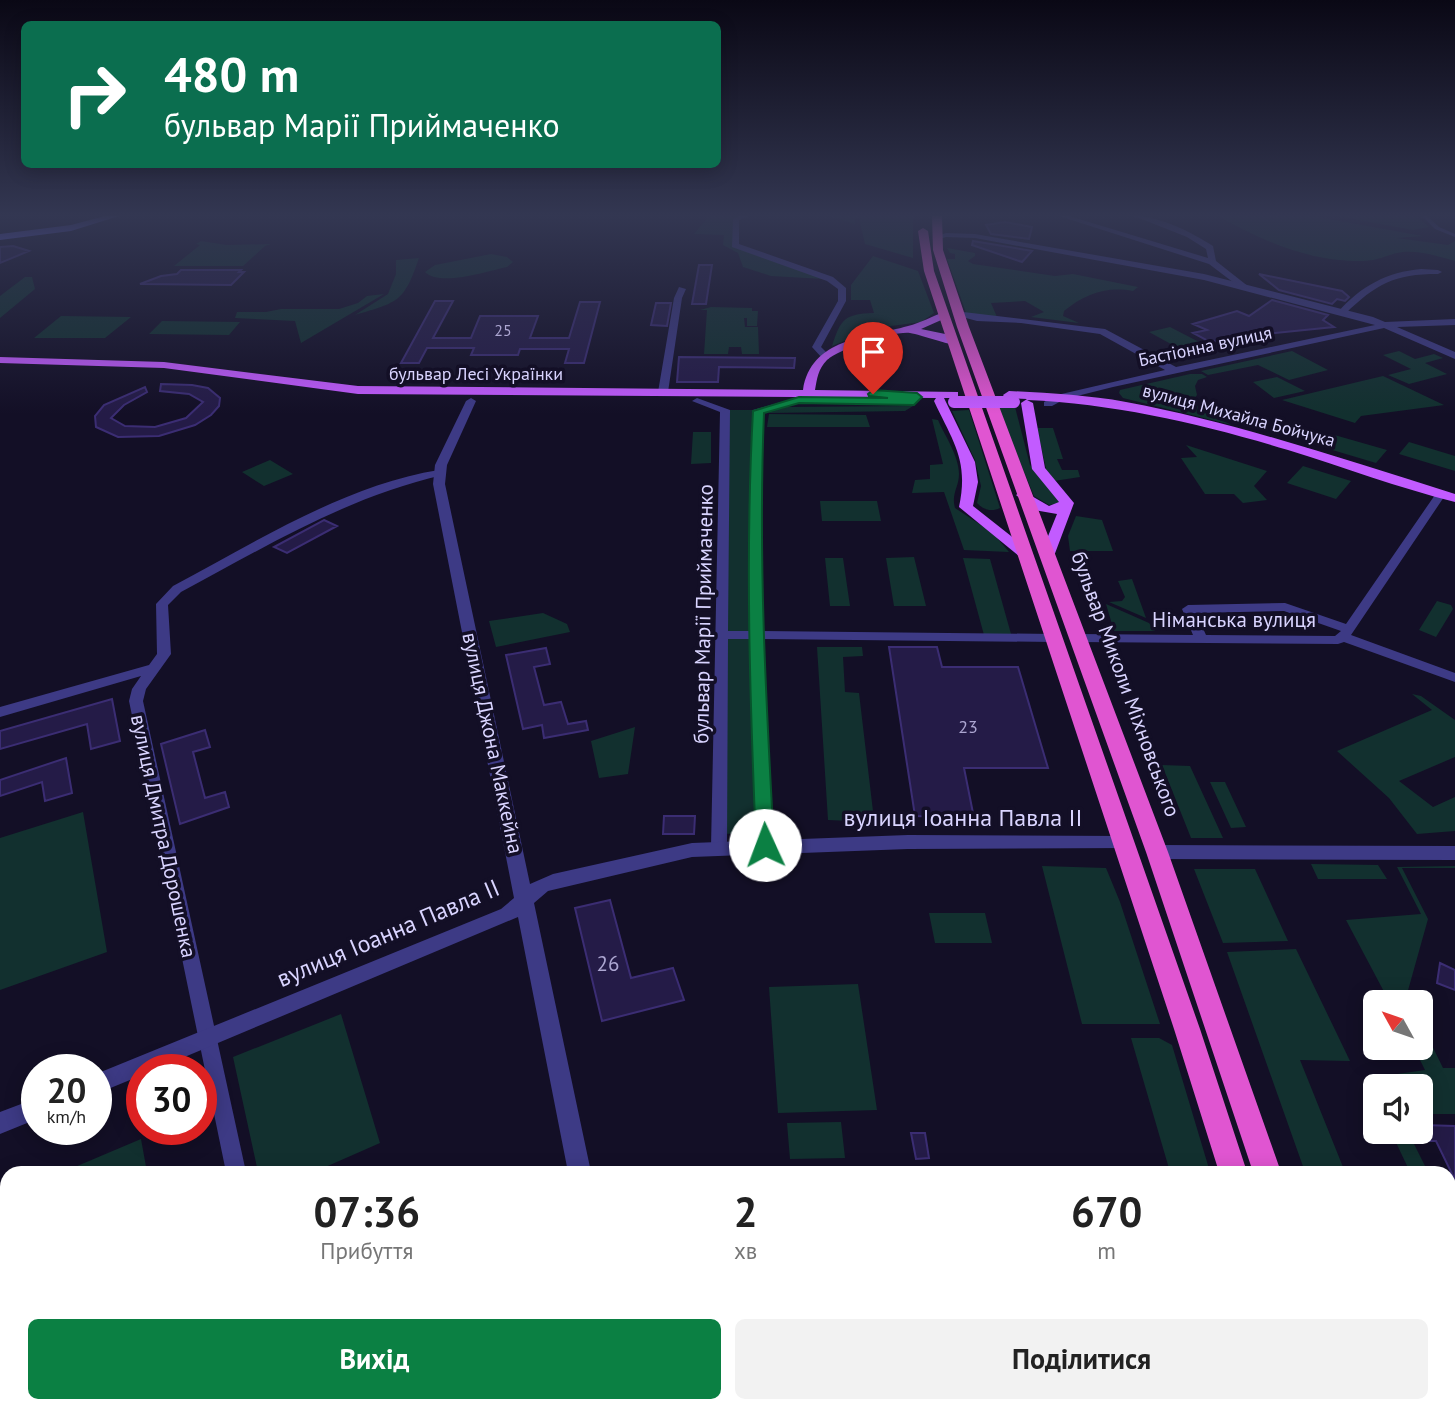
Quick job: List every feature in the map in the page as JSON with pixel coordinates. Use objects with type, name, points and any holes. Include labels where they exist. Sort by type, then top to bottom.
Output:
[{"type":"highway","points":[[933,282],[1231,1166]]},
{"type":"highway","name":"бульвар Миколи Міхновського","points":[[949,282],[1023,495],[1157,852],[1265,1166]]},
{"type":"main road","points":[[804,396],[811,372],[826,357],[861,340],[933,323],[944,315]]},
{"type":"main road","points":[[900,331],[926,332],[946,337],[954,343]]},
{"type":"main road","name":"бульвар Лесі Українки","points":[[0,360],[164,365],[346,389],[473,396],[697,401],[804,396]]},
{"type":"main road","name":"бульвар Лесі Українки","points":[[0,370],[158,374],[349,400],[663,392],[1016,400]]},
{"type":"main road","name":"вулиця Михайла Бойчука","points":[[1016,400],[1061,397],[1124,404],[1211,424],[1445,497],[1455,505]]},
{"type":"main road","points":[[949,399],[968,462],[971,482],[965,503],[968,510],[1008,538],[1025,554]]},
{"type":"main road","points":[[1016,400],[1028,424],[1039,469],[1067,503]]},
{"type":"main road","name":"вулиця Михайла Бойчука","points":[[1016,400],[1109,407],[1181,421],[1445,497]]},
{"type":"main road","points":[[1023,495],[1040,509],[1059,509],[1067,503]]},
{"type":"main road","points":[[965,503],[975,511],[995,515],[1005,511],[1006,499]]},
{"type":"main road","points":[[1047,556],[1053,532],[1065,512],[1067,503]]},
{"type":"street","points":[[826,357],[816,347],[842,301],[842,288],[834,282]]},
{"type":"street","points":[[1221,282],[1386,325],[1455,356]]},
{"type":"street","points":[[1237,282],[1245,288]]},
{"type":"street","points":[[1342,312],[1370,285],[1377,282]]},
{"type":"street","points":[[663,392],[678,298],[682,289]]},
{"type":"street","points":[[961,320],[1025,320],[1102,331],[1175,371]]},
{"type":"street","name":"Бастіонна вулиця","points":[[1048,404],[1061,397],[1113,384],[1386,325],[1455,322]]},
{"type":"street","points":[[1113,384],[1107,387],[1107,394],[1124,404]]},
{"type":"street","points":[[439,473],[473,396]]},
{"type":"street","points":[[765,845],[755,634],[758,411],[804,396]]},
{"type":"street","name":"бульвар Марії Приймаченко","points":[[697,401],[725,410],[719,847]]},
{"type":"street","name":"вулиця Дмитра Дорошенка","points":[[235,1166],[136,701],[139,689],[164,654],[162,604],[170,593],[323,511],[415,477],[439,473]]},
{"type":"street","name":"вулиця Джона Маккейна","points":[[439,473],[439,484],[579,1166]]},
{"type":"street","points":[[1346,633],[1445,497]]},
{"type":"street","points":[[1201,639],[1188,608],[1285,607],[1455,678]]},
{"type":"street","name":"Німанська вулиця","points":[[1077,638],[1333,641],[1346,633]]},
{"type":"street","points":[[722,635],[1054,638]]},
{"type":"street","points":[[0,712],[156,668]]},
{"type":"street","name":"вулиця Іоанна Павла II","points":[[112,1077],[508,914],[553,880],[670,854],[719,847],[908,842],[1124,843]]},
{"type":"street","points":[[1157,852],[1455,853]]},
{"type":"street","points":[[0,1123],[21,1114]]},
{"type":"green space","points":[[19,282],[33,282],[35,289],[0,318],[0,296]]},
{"type":"green space","points":[[393,282],[410,282],[404,292],[391,303],[355,315],[388,294]]},
{"type":"green space","points":[[853,282],[922,282],[934,313],[921,322],[876,328],[832,346],[845,320],[856,315],[874,313],[870,300],[851,300]]},
{"type":"green space","points":[[955,282],[1112,282],[1138,287],[1133,291],[1096,293],[1064,311],[1063,316],[1079,323],[1031,317],[1044,312],[1025,301],[991,303],[997,317],[966,313]]},
{"type":"green space","points":[[384,294],[301,343],[295,321],[235,318],[237,312],[339,309],[358,303],[367,296]]},
{"type":"green space","points":[[711,307],[752,308],[752,311],[758,311],[757,326],[747,326],[747,318],[744,318],[745,327],[758,327],[759,354],[742,354],[741,347],[729,347],[728,354],[704,354],[707,310],[700,310]]},
{"type":"green space","points":[[61,316],[131,317],[105,338],[34,338]]},
{"type":"green space","points":[[162,321],[240,322],[229,335],[149,334]]},
{"type":"green space","points":[[1170,327],[1203,344],[1180,349],[1149,332]]},
{"type":"green space","points":[[1292,351],[1328,370],[1289,380],[1258,365],[1208,375],[1201,371]]},
{"type":"green space","points":[[1399,351],[1415,359],[1434,354],[1443,358],[1425,363],[1447,374],[1409,384],[1388,375],[1411,369],[1383,355]]},
{"type":"green space","points":[[1190,374],[1207,377],[1198,380],[1195,386],[1197,395],[1193,400],[1197,405],[1211,416],[1232,425],[1123,398],[1119,393],[1120,390]]},
{"type":"green space","points":[[1383,376],[1444,405],[1361,416],[1355,423],[1282,400]]},
{"type":"green space","points":[[1277,377],[1305,391],[1274,398],[1253,382]]},
{"type":"green space","points":[[913,406],[905,411],[768,413],[787,407]]},
{"type":"green space","points":[[997,407],[1015,407],[1030,465],[1058,495],[1059,503],[1049,505],[1034,496]]},
{"type":"green space","points":[[725,410],[758,410],[755,480],[765,833],[719,834]]},
{"type":"green space","points":[[969,410],[1000,508],[997,509],[985,509],[977,503],[981,486],[975,460],[952,411]]},
{"type":"green space","points":[[769,414],[866,415],[870,427],[767,427]]},
{"type":"green space","points":[[932,419],[938,420],[957,460],[959,474],[955,508],[993,533],[1009,552],[964,550],[944,492],[912,493],[915,480],[930,479],[930,465],[943,464]]},
{"type":"green space","points":[[1037,428],[1053,428],[1063,459],[1057,459],[1062,470],[1078,470],[1080,477],[1054,481],[1047,473]]},
{"type":"green space","points":[[693,432],[711,432],[711,463],[691,464]]},
{"type":"green space","points":[[1331,434],[1387,450],[1376,463],[1319,446]]},
{"type":"green space","points":[[1409,442],[1455,456],[1455,471],[1399,454]]},
{"type":"green space","points":[[1186,445],[1267,471],[1254,486],[1267,500],[1243,503],[1234,494],[1205,494],[1181,458],[1197,457]]},
{"type":"green space","points":[[270,460],[293,474],[264,486],[242,472]]},
{"type":"green space","points":[[1303,466],[1351,481],[1336,499],[1287,483]]},
{"type":"green space","points":[[820,501],[877,501],[881,521],[822,521]]},
{"type":"green space","points":[[1076,516],[1102,520],[1113,551],[1070,551],[1068,536]]},
{"type":"green space","points":[[914,557],[926,606],[894,606],[886,558]]},
{"type":"green space","points":[[825,558],[843,558],[850,606],[830,606]]},
{"type":"green space","points":[[963,558],[990,559],[1011,634],[984,635]]},
{"type":"green space","points":[[1132,579],[1146,618],[1109,602],[1122,601],[1125,597],[1118,581]]},
{"type":"green space","points":[[1437,601],[1451,605],[1453,609],[1436,637],[1419,630]]},
{"type":"green space","points":[[1106,604],[1149,623],[1155,631],[1114,631]]},
{"type":"green space","points":[[543,613],[567,624],[570,632],[496,647],[489,621]]},
{"type":"green space","points":[[817,647],[862,647],[863,656],[843,657],[845,692],[859,693],[875,828],[851,829],[850,821],[828,820]]},
{"type":"green space","points":[[1412,694],[1421,696],[1455,720],[1455,757],[1399,781],[1433,807],[1455,797],[1455,831],[1417,834],[1389,798],[1337,751],[1432,710]]},
{"type":"green space","points":[[635,727],[628,774],[599,778],[591,741]]},
{"type":"green space","points":[[1162,765],[1190,766],[1223,838],[1191,838]]},
{"type":"green space","points":[[1210,782],[1225,782],[1246,827],[1231,828]]},
{"type":"green space","points":[[83,812],[107,952],[0,990],[0,838]]},
{"type":"green space","points":[[1311,864],[1378,865],[1387,879],[1318,879]]},
{"type":"green space","points":[[1042,866],[1106,868],[1120,902],[1160,1024],[1082,1024]]},
{"type":"green space","points":[[1397,867],[1455,868],[1402,868],[1428,919],[1408,990],[1383,990],[1346,920],[1421,914]]},
{"type":"green space","points":[[1194,869],[1255,869],[1288,941],[1223,943]]},
{"type":"green space","points":[[929,913],[985,913],[992,943],[935,943]]},
{"type":"green space","points":[[1296,949],[1350,1061],[1300,1060],[1343,1166],[1303,1166],[1227,952]]},
{"type":"green space","points":[[858,984],[877,1110],[778,1113],[769,987]]},
{"type":"green space","points":[[341,1014],[380,1143],[328,1166],[257,1166],[233,1057]]},
{"type":"green space","points":[[1131,1038],[1159,1038],[1172,1045],[1208,1166],[1168,1166]]},
{"type":"green space","points":[[1433,1048],[1443,1068],[1455,1068],[1455,1114],[1433,1114],[1433,1074],[1397,1074],[1425,1070],[1420,1060],[1433,1060]]},
{"type":"green space","points":[[841,1122],[845,1158],[790,1159],[787,1123]]},
{"type":"green space","points":[[1397,1144],[1414,1144],[1425,1166],[1407,1166]]},
{"type":"green space","points":[[127,1145],[142,1145],[146,1166],[77,1166]]},
{"type":"building","points":[[146,282],[234,282],[231,285],[140,284]]},
{"type":"building","points":[[696,282],[709,282],[706,304],[692,304]]},
{"type":"building","points":[[1269,282],[1298,282],[1342,291],[1349,297],[1345,301],[1337,299],[1332,304],[1279,290]]},
{"type":"building","points":[[1272,300],[1328,315],[1323,320],[1334,327],[1266,334],[1239,342],[1223,339],[1210,342],[1193,333],[1207,330],[1193,324],[1237,311],[1249,316]]},
{"type":"building","points":[[435,301],[453,301],[433,338],[471,338],[480,316],[538,316],[530,338],[569,338],[580,302],[600,302],[584,363],[565,363],[569,349],[520,349],[518,355],[471,355],[474,348],[427,348],[419,363],[401,363]]},
{"type":"building","points":[[656,303],[671,303],[667,326],[651,325]]},
{"type":"building","points":[[679,357],[795,358],[794,368],[719,367],[718,382],[677,382]]},
{"type":"building","points":[[161,384],[208,388],[220,398],[219,406],[195,425],[159,436],[118,437],[96,427],[95,416],[104,405],[145,387],[147,392],[124,405],[111,418],[125,426],[155,427],[186,418],[203,402],[189,394],[160,391]]},
{"type":"building","points":[[324,520],[337,526],[287,553],[274,547]]},
{"type":"building","points":[[889,647],[937,647],[942,667],[1018,667],[1048,768],[964,768],[974,818],[915,816]]},
{"type":"building","points":[[546,648],[550,664],[534,667],[544,705],[561,702],[568,724],[586,721],[588,730],[544,738],[542,725],[523,729],[506,655]]},
{"type":"building","points":[[112,699],[120,741],[91,749],[87,724],[0,749],[0,731]]},
{"type":"building","points":[[205,730],[210,747],[193,752],[205,798],[225,792],[229,807],[180,824],[161,744]]},
{"type":"building","points":[[66,758],[72,793],[45,801],[42,782],[0,796],[0,780]]},
{"type":"building","points":[[664,816],[695,816],[694,834],[663,834]]},
{"type":"building","points":[[610,900],[631,978],[673,968],[684,1000],[602,1021],[575,908]]},
{"type":"building","points":[[1440,963],[1455,970],[1455,990],[1437,983]]},
{"type":"building","points":[[1433,1125],[1455,1126],[1455,1166],[1448,1166],[1436,1141],[1433,1141]]},
{"type":"building","points":[[911,1133],[925,1133],[929,1158],[916,1159]]},
{"type":"route","points":[[765,845],[755,634],[754,551],[758,411],[799,400],[917,400],[913,394],[873,394]]}]
